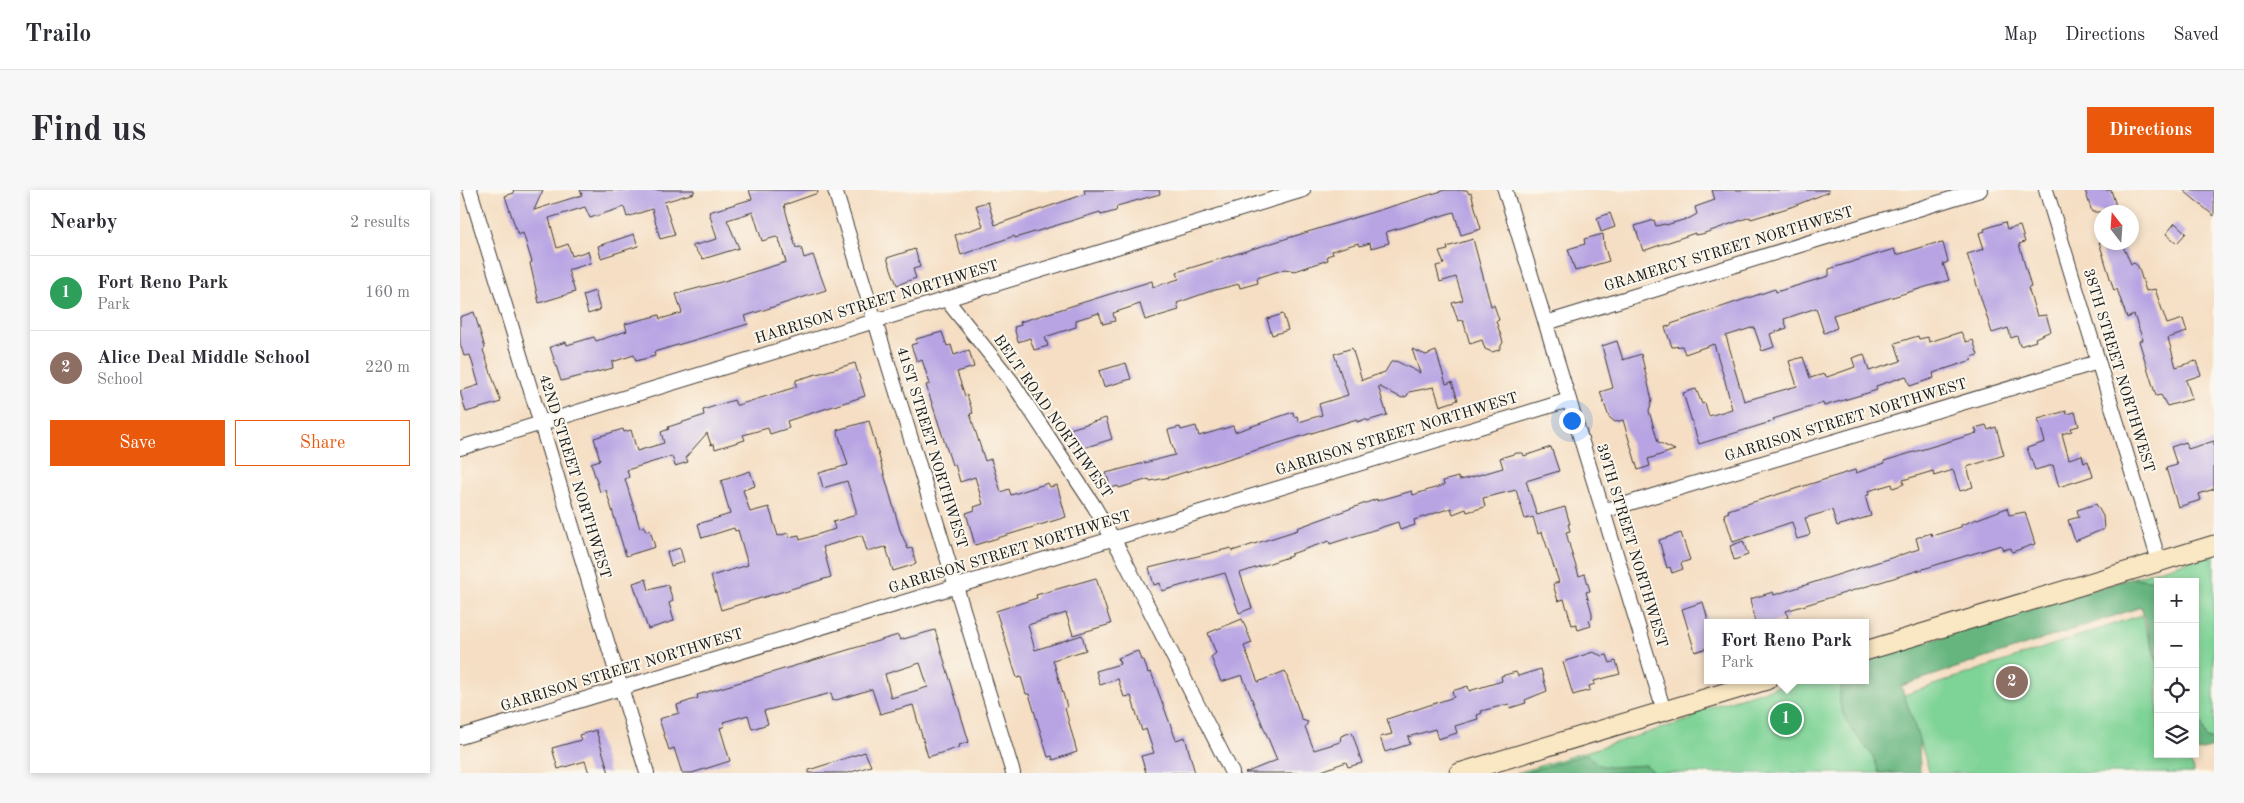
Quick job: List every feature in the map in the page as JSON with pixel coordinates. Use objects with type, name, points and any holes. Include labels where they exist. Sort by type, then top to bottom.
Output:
[{"type":"street","name":"42ND STREET NORTHWEST","points":[[470,190],[647,773]]},
{"type":"street","name":"41ST STREET NORTHWEST","points":[[835,190],[1012,773]]},
{"type":"street","name":"HARRISON STREET NORTHWEST","points":[[460,448],[1303,190]]},
{"type":"street","name":"39TH STREET NORTHWEST","points":[[1505,190],[1664,711]]},
{"type":"street","name":"GRAMERCY STREET NORTHWEST","points":[[1546,323],[1980,190]]},
{"type":"street","name":"38TH STREET NORTHWEST","points":[[2046,190],[2159,562]]},
{"type":"street","name":"BELT ROAD NORTHWEST","points":[[946,299],[1026,403],[1113,538],[1232,773]]},
{"type":"street","name":"GARRISON STREET NORTHWEST","points":[[1603,511],[2098,362]]},
{"type":"street","name":"GARRISON STREET NORTHWEST","points":[[460,738],[1569,400]]},
{"type":"street","points":[[1869,650],[2214,545]]},
{"type":"street","points":[[1459,773],[1754,684]]},
{"type":"green space","points":[[2214,553],[2214,740],[2206,738],[2199,716],[2199,578],[2154,578],[2154,581],[2132,578]]},
{"type":"green space","points":[[2132,578],[2154,581],[2154,651],[2141,607],[1901,686],[1919,739],[1920,773],[1879,773],[1872,755],[1846,720],[1840,701],[1843,684],[1869,684],[1869,660]]},
{"type":"green space","points":[[2141,615],[2154,652],[2154,758],[2189,758],[2194,773],[1930,773],[1904,695]]},
{"type":"green space","points":[[1787,684],[1866,684],[1895,773],[1517,773],[1692,719],[1690,713]]},
{"type":"green space","points":[[2199,716],[2206,738],[2214,740],[2214,747],[2199,751]]},
{"type":"green space","points":[[1587,754],[1599,765],[1609,767],[1646,765],[1655,773],[1525,773]]},
{"type":"building","points":[[513,190],[543,190],[534,210],[582,195],[580,190],[694,190],[694,193],[664,202],[675,235],[660,239],[652,209],[627,217],[624,207],[590,218],[585,207],[549,218],[557,248],[568,244],[572,256],[588,251],[591,263],[568,270],[575,292],[539,303],[530,263],[532,262],[523,233],[518,235],[505,196],[514,193]]},
{"type":"building","points":[[749,190],[817,190],[818,193],[784,205],[796,248],[801,247],[804,258],[813,255],[826,290],[745,316],[748,324],[654,352],[655,356],[636,361],[634,355],[612,362],[613,368],[561,381],[550,347],[566,342],[567,345],[594,337],[596,341],[627,331],[625,324],[659,315],[660,319],[682,313],[676,294],[786,262],[779,239],[776,237],[762,241],[753,212],[727,220],[739,248],[703,259],[692,246],[717,239],[709,212],[752,199]]},
{"type":"building","points":[[1084,190],[1159,190],[1160,194],[1117,206],[1116,211],[1101,215],[1100,212],[1015,238],[1014,236],[961,255],[955,235],[983,226],[976,205],[988,202],[995,225],[1085,194]]},
{"type":"building","points":[[1445,190],[1467,190],[1469,194],[1471,193],[1481,229],[1461,235],[1454,212],[1386,232],[1389,243],[1371,248],[1370,243],[1360,246],[1358,243],[1332,251],[1333,254],[1327,256],[1328,260],[1295,271],[1285,269],[1257,278],[1258,283],[1240,288],[1239,284],[1211,291],[1177,303],[1179,310],[1145,320],[1140,304],[1113,313],[1115,321],[1103,324],[1099,313],[1076,320],[1076,327],[1045,337],[1048,346],[1034,350],[1030,338],[1018,342],[1014,327],[1021,325],[1020,322],[1152,281],[1153,287],[1179,279],[1177,272]]},
{"type":"building","points":[[1712,190],[1828,190],[1829,192],[1791,207],[1751,219],[1750,217],[1702,234],[1695,235],[1695,233],[1643,251],[1635,226],[1654,220],[1656,226],[1666,225],[1690,218],[1697,214],[1695,207],[1715,200]]},
{"type":"building","points":[[2085,190],[2111,190],[2116,205],[2094,205],[2094,212],[2092,212]]},
{"type":"building","points":[[2183,190],[2214,190],[2214,216]]},
{"type":"building","points":[[1610,213],[1615,227],[1601,232],[1597,218]]},
{"type":"building","points":[[2005,222],[2007,229],[2020,226],[2025,242],[2019,244],[2031,287],[2028,288],[2037,316],[2046,315],[2051,331],[2035,338],[2036,341],[2020,346],[2017,336],[2011,338],[2008,328],[1992,333],[1967,254],[1984,249],[1979,233],[1985,231],[1984,229]]},
{"type":"building","points":[[2175,223],[2186,233],[2177,243],[2166,234]]},
{"type":"building","points":[[634,234],[638,246],[601,258],[598,246]]},
{"type":"building","points":[[1603,234],[1609,261],[1575,271],[1568,249],[1585,244],[1584,239]]},
{"type":"building","points":[[1473,239],[1491,306],[1494,305],[1499,320],[1496,321],[1503,342],[1499,350],[1492,352],[1485,349],[1482,340],[1470,344],[1463,320],[1458,321],[1452,303],[1463,300],[1456,277],[1440,282],[1436,266],[1444,264],[1439,252],[1448,250],[1447,247]]},
{"type":"building","points":[[1936,243],[1943,243],[1948,262],[1943,264],[1949,280],[1833,315],[1837,328],[1824,333],[1816,308],[1784,319],[1787,328],[1770,334],[1774,347],[1762,351],[1754,327],[1726,336],[1744,401],[1797,386],[1789,361],[1803,357],[1810,378],[1824,374],[1827,377],[1855,367],[1852,358],[1864,354],[1869,371],[1901,361],[1895,343],[1918,336],[1919,339],[1928,337],[1929,342],[1961,332],[1966,342],[1973,340],[1978,355],[1971,357],[1972,360],[1933,373],[1934,378],[1910,386],[1906,376],[1876,386],[1877,390],[1824,406],[1823,403],[1773,419],[1774,421],[1699,444],[1683,393],[1696,389],[1702,404],[1705,403],[1709,416],[1732,409],[1725,381],[1714,344],[1685,354],[1682,346],[1672,347],[1665,327],[1775,289],[1776,292],[1829,276],[1829,269],[1894,249],[1896,255]]},
{"type":"building","points":[[915,249],[920,267],[913,269],[916,278],[897,285],[887,258]]},
{"type":"building","points":[[2101,250],[2125,250],[2131,264],[2134,263],[2138,266],[2146,291],[2155,289],[2167,324],[2183,319],[2187,332],[2168,338],[2176,367],[2196,361],[2201,375],[2186,380],[2192,399],[2167,406],[2161,395],[2156,396],[2139,341],[2143,340],[2134,315],[2127,318],[2117,289],[2114,291]]},
{"type":"building","points":[[595,291],[600,310],[588,314],[583,295]]},
{"type":"building","points":[[474,312],[485,348],[483,350],[501,402],[466,412],[460,391],[479,385],[470,355],[464,356],[460,343],[460,317]]},
{"type":"building","points":[[1283,314],[1288,330],[1272,335],[1267,319]]},
{"type":"building","points":[[942,332],[947,346],[951,345],[954,355],[969,350],[974,367],[957,372],[973,413],[970,414],[985,461],[991,459],[1001,492],[1009,489],[1011,495],[1048,483],[1050,487],[1057,485],[1066,517],[975,545],[966,513],[975,510],[974,507],[983,504],[975,477],[960,482],[955,464],[952,465],[926,385],[930,384],[922,360],[917,362],[911,345],[917,343],[916,339]]},
{"type":"building","points":[[1617,341],[1623,360],[1641,354],[1652,400],[1649,411],[1658,442],[1675,450],[1648,459],[1650,466],[1638,470],[1623,420],[1615,422],[1609,417],[1600,392],[1613,388],[1602,346]]},
{"type":"building","points":[[1352,348],[1362,380],[1385,372],[1391,362],[1396,361],[1420,373],[1412,349],[1426,355],[1436,351],[1446,384],[1452,382],[1458,400],[1440,406],[1434,387],[1409,392],[1407,396],[1402,398],[1378,386],[1387,415],[1367,421],[1366,419],[1357,422],[1357,419],[1166,478],[1150,481],[1149,479],[1119,488],[1118,486],[1111,488],[1106,473],[1175,455],[1168,430],[1180,427],[1181,430],[1196,426],[1199,436],[1233,426],[1235,432],[1293,412],[1294,417],[1297,416],[1299,422],[1322,415],[1319,404],[1348,395],[1334,354]]},
{"type":"building","points":[[855,363],[865,396],[787,421],[789,428],[770,434],[768,428],[743,435],[745,440],[715,449],[714,444],[711,445],[707,433],[686,457],[688,462],[675,466],[672,456],[627,470],[629,477],[625,479],[640,528],[644,526],[646,531],[650,530],[655,547],[626,556],[606,490],[600,492],[591,463],[600,460],[594,438],[623,429],[624,432],[631,430],[637,451],[664,443],[661,432],[669,429],[668,427],[704,415],[703,410],[734,400],[736,405],[738,405],[796,387],[796,380]]},
{"type":"building","points":[[1126,363],[1131,379],[1104,387],[1099,371]]},
{"type":"building","points":[[2066,411],[2067,414],[2075,412],[2079,426],[2071,428],[2072,431],[2062,434],[2069,459],[2082,455],[2084,463],[2088,461],[2093,476],[2059,487],[2053,465],[2035,470],[2027,448],[2045,442],[2038,419]]},
{"type":"building","points":[[1106,418],[1112,439],[1077,450],[1070,429]]},
{"type":"building","points":[[869,421],[900,530],[908,549],[912,548],[916,564],[893,571],[886,547],[867,551],[862,535],[823,547],[831,577],[721,610],[711,576],[748,565],[738,530],[735,531],[734,528],[702,538],[698,524],[730,514],[721,481],[750,471],[755,486],[743,490],[750,512],[769,507],[778,536],[788,533],[789,537],[799,535],[800,540],[835,529],[833,522],[856,515],[856,510],[847,481],[823,488],[819,473],[848,465],[837,430]]},
{"type":"building","points":[[1986,425],[1988,430],[1996,427],[2004,455],[1967,467],[1973,487],[1960,491],[1953,470],[1934,476],[1933,471],[1903,480],[1904,484],[1893,488],[1892,484],[1868,491],[1869,495],[1865,496],[1871,516],[1837,526],[1832,510],[1805,518],[1810,534],[1808,536],[1797,539],[1792,522],[1733,542],[1724,514],[1729,512],[1728,510],[1855,470],[1856,473],[1885,463],[1884,461],[1977,433],[1975,428]]},
{"type":"building","points":[[2214,441],[2214,489],[2199,494],[2201,500],[2178,507],[2166,468],[2177,465],[2171,447],[2186,442],[2188,449]]},
{"type":"building","points":[[1551,447],[1559,471],[1526,481],[1537,515],[1565,507],[1570,524],[1568,524],[1570,531],[1566,532],[1571,551],[1579,576],[1585,574],[1590,591],[1586,592],[1592,613],[1592,619],[1589,620],[1591,626],[1578,630],[1576,624],[1572,625],[1564,599],[1558,601],[1553,584],[1559,582],[1542,532],[1538,534],[1533,517],[1525,519],[1516,490],[1483,498],[1485,507],[1467,512],[1466,509],[1453,514],[1451,508],[1414,520],[1415,525],[1400,530],[1398,522],[1330,544],[1329,541],[1240,573],[1252,608],[1239,613],[1225,573],[1162,591],[1160,583],[1154,585],[1149,568],[1231,548],[1232,551],[1298,530],[1297,528],[1377,499],[1377,501],[1412,491],[1413,495],[1444,485],[1443,481],[1458,477],[1459,480],[1465,479],[1503,468],[1500,458],[1517,453],[1523,453],[1524,456]]},
{"type":"building","points":[[2096,504],[2103,516],[2104,529],[2075,541],[2068,520],[2079,517],[2077,510]]},
{"type":"building","points":[[2007,508],[2009,515],[2025,512],[2035,544],[2012,552],[2011,548],[2003,550],[2001,545],[1786,611],[1788,618],[1785,619],[1754,619],[1750,599],[1773,592],[1774,595],[1919,549],[1916,538],[1931,533],[1932,536],[1961,527],[1961,525]]},
{"type":"building","points":[[1681,533],[1690,560],[1681,563],[1683,569],[1672,573],[1670,567],[1667,568],[1659,540]]},
{"type":"building","points":[[1743,541],[1748,555],[1734,560],[1730,546]]},
{"type":"building","points":[[680,548],[684,562],[671,566],[667,552]]},
{"type":"building","points":[[1096,578],[1111,624],[1073,635],[1066,613],[1028,625],[1035,650],[1082,635],[1086,650],[1053,660],[1067,707],[1065,708],[1077,752],[1053,760],[1052,756],[1048,757],[1029,694],[1026,694],[1021,677],[1017,678],[996,611],[1037,598],[1036,595]]},
{"type":"building","points":[[646,579],[649,590],[668,585],[673,601],[669,603],[674,621],[648,629],[633,583]]},
{"type":"building","points":[[1703,602],[1707,616],[1707,619],[1704,619],[1704,649],[1695,652],[1682,609]]},
{"type":"building","points":[[1242,619],[1252,643],[1244,646],[1258,682],[1285,671],[1302,720],[1308,722],[1305,727],[1314,750],[1340,742],[1341,736],[1352,732],[1362,763],[1348,767],[1346,762],[1316,773],[1245,773],[1277,760],[1242,675],[1221,682],[1211,657],[1216,653],[1208,633]]},
{"type":"building","points":[[935,630],[969,742],[959,745],[960,747],[928,757],[913,705],[880,714],[872,689],[833,701],[831,693],[764,711],[768,724],[752,729],[748,715],[723,722],[725,726],[720,728],[730,761],[692,773],[682,773],[674,748],[669,750],[659,719],[679,713],[677,705],[698,698],[697,695],[898,635],[900,640]],"holes":[[[920,663],[928,687],[891,698],[885,674]]]},
{"type":"building","points":[[1138,651],[1141,660],[1144,660],[1148,673],[1151,672],[1176,740],[1185,737],[1195,773],[1146,773],[1141,756],[1154,753],[1146,729],[1142,731],[1131,696],[1124,697],[1118,679],[1100,685],[1096,671],[1120,664],[1118,658]]},
{"type":"building","points":[[1593,652],[1602,656],[1607,655],[1610,663],[1616,661],[1620,674],[1594,681],[1595,684],[1589,686],[1590,690],[1573,695],[1563,662]]},
{"type":"building","points":[[1541,669],[1547,691],[1525,700],[1526,703],[1510,708],[1509,704],[1481,711],[1482,713],[1477,715],[1478,719],[1455,726],[1457,733],[1438,739],[1435,729],[1408,737],[1410,744],[1385,752],[1380,737],[1392,734],[1387,719],[1454,697],[1452,691],[1468,686],[1469,691],[1502,681],[1501,676],[1516,672],[1518,676]]},
{"type":"building","points":[[596,730],[609,773],[589,773],[585,761],[558,769],[552,748],[581,740],[579,735]]},
{"type":"building","points":[[865,752],[871,766],[848,773],[809,773],[809,770]]},
{"type":"place","name":"Alice Deal Middle School","points":[[2012,682]]},
{"type":"place","name":"Fort Reno Park","points":[[1786,719]]}]
